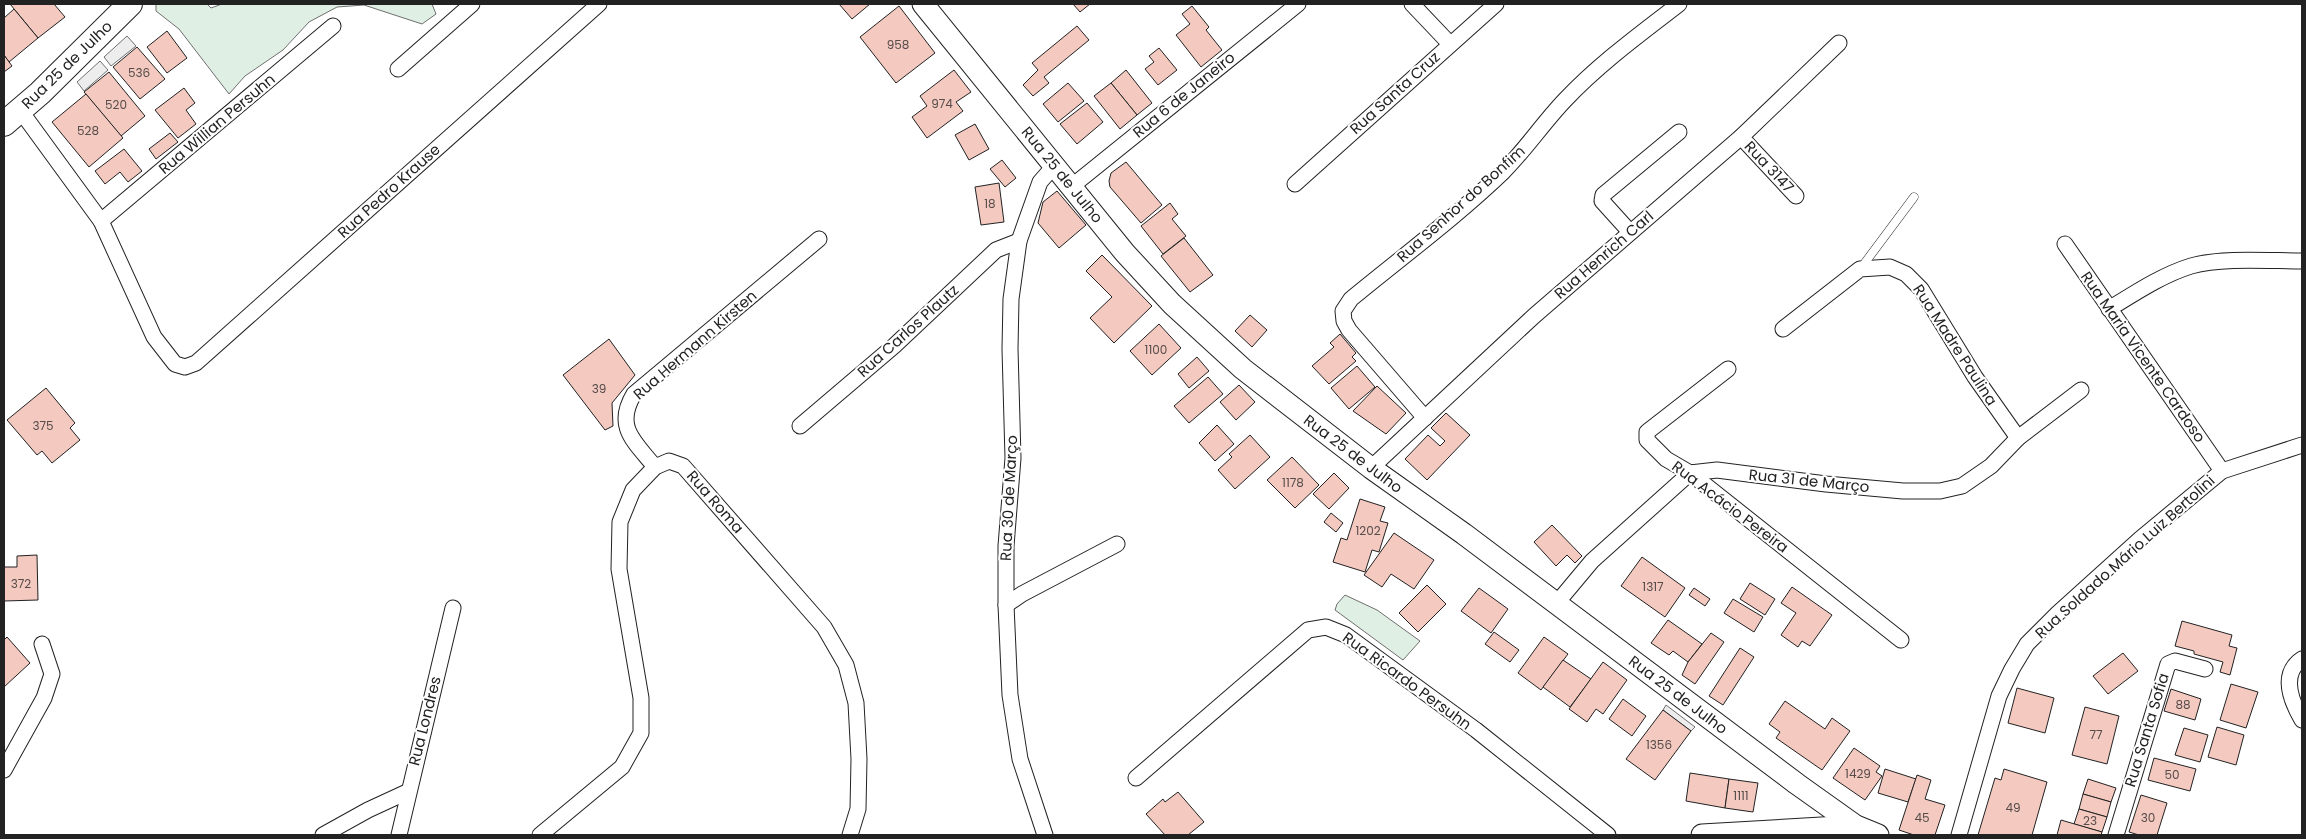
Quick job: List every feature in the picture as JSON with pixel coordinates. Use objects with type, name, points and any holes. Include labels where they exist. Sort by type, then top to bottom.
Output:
[{"type":"main road","name":"Rua 25 de Julho","points":[[12,117],[85,50],[130,4]]},
{"type":"main road","name":"Rua 25 de Julho","points":[[923,4],[1125,253],[1172,304],[1243,369],[1370,468],[1464,534],[1856,826]]},
{"type":"main road","points":[[1702,835],[1856,826],[1878,835]]},
{"type":"street","points":[[398,68],[472,4]]},
{"type":"street","name":"Rua Pedro Krause","points":[[100,221],[154,337],[175,364],[185,367],[196,363],[599,4]]},
{"type":"street","name":"Rua 6 de Janeiro","points":[[1071,187],[1298,4]]},
{"type":"street","points":[[1412,4],[1450,44]]},
{"type":"street","name":"Rua Santa Cruz","points":[[1295,184],[1496,4]]},
{"type":"street","name":"Rua Senhor do Bonfim","points":[[1425,418],[1349,330],[1344,321],[1343,311],[1351,299],[1502,173],[1527,148],[1546,121],[1566,98],[1640,34],[1679,4]]},
{"type":"street","name":"Rua Willian Persuhn","points":[[100,221],[333,26]]},
{"type":"street","name":"Rua Henrich Carl","points":[[1370,468],[1534,316],[1741,137],[1839,43]]},
{"type":"street","points":[[12,117],[100,221]]},
{"type":"street","points":[[1630,232],[1606,208],[1602,201],[1603,195],[1679,132]]},
{"type":"street","name":"Rua 3147","points":[[1741,137],[1796,196]]},
{"type":"street","name":"Rua 30 de Março","points":[[1045,835],[1020,759],[1010,695],[1006,605],[1006,546],[1013,458],[1010,350],[1011,299],[1019,241],[1040,182],[1054,166]]},
{"type":"street","name":"Rua Hermann Kirsten","points":[[656,467],[627,428],[625,419],[627,406],[634,394],[819,239]]},
{"type":"street","name":"Rua Carlos Plautz","points":[[800,426],[894,346],[996,250],[1019,241]]},
{"type":"street","name":"Rua Maria Vicente Cardoso","points":[[2065,244],[2222,471]]},
{"type":"street","points":[[2109,308],[2168,275],[2192,266],[2230,262],[2302,261]]},
{"type":"street","name":"Rua Madre Paulina","points":[[1860,269],[1890,267],[1906,274],[1916,284],[1975,377],[2018,438]]},
{"type":"street","points":[[1783,329],[1860,269]]},
{"type":"street","name":"Rua Acácio Pereira","points":[[1728,370],[1647,432],[1647,440],[1666,459],[1690,473],[1901,640]]},
{"type":"street","name":"Rua 31 de Março","points":[[1690,473],[1717,470],[1826,484],[1903,491],[1940,491],[1962,486],[1991,466],[2018,438],[2081,390]]},
{"type":"street","name":"Rua Soldado Mário Luiz Bertolini","points":[[1959,835],[1999,696],[2027,644],[2058,613],[2140,539],[2222,471],[2302,445]]},
{"type":"street","name":"Rua Roma","points":[[656,467],[669,461],[683,466],[824,627],[846,665],[856,703],[859,759],[858,809],[850,835]]},
{"type":"street","points":[[540,835],[622,767],[640,733],[640,698],[619,569],[620,522],[634,490],[656,467]]},
{"type":"street","points":[[1556,604],[1592,561],[1690,473]]},
{"type":"street","points":[[1006,605],[1022,594],[1117,544]]},
{"type":"street","name":"Rua Londres","points":[[399,835],[407,792],[453,608]]},
{"type":"street","name":"Rua Ricardo Persuhn","points":[[1136,778],[1308,630],[1326,627],[1346,635],[1463,720],[1608,835]]},
{"type":"street","points":[[4,770],[44,698],[52,674],[42,644]]},
{"type":"street","points":[[2302,659],[2296,663],[2288,679],[2291,696],[2302,720]]},
{"type":"street","name":"Rua Santa Sofia","points":[[2116,835],[2168,664],[2175,661],[2205,669]]},
{"type":"street","points":[[323,835],[368,810],[407,792]]},
{"type":"lane","points":[[1860,269],[1914,197]]},
{"type":"green space","points":[[156,4],[207,4],[211,8],[222,4],[432,4],[436,14],[422,24],[364,5],[337,7],[309,22],[283,50],[245,76],[229,94],[179,29],[156,11]]},
{"type":"green space","points":[[1345,595],[1377,610],[1420,641],[1403,660],[1335,610],[1337,604]]},
{"type":"shaded area","points":[[127,36],[136,46],[111,66],[104,57]]},
{"type":"shaded area","points":[[100,61],[108,70],[84,91],[77,82]]},
{"type":"shaded area","points":[[1666,705],[1695,727],[1691,731],[1663,710]]},
{"type":"building","points":[[10,4],[54,4],[65,17],[38,38]]},
{"type":"building","points":[[839,4],[870,4],[852,19]]},
{"type":"building","points":[[1073,4],[1090,4],[1080,12]]},
{"type":"building","points":[[899,6],[935,53],[896,83],[860,37]]},
{"type":"building","points":[[1192,6],[1209,27],[1206,30],[1222,50],[1201,67],[1176,35],[1190,24],[1182,14]]},
{"type":"building","points":[[14,9],[38,38],[9,62],[4,55],[4,18]]},
{"type":"building","points":[[1077,26],[1089,40],[1044,77],[1049,83],[1033,96],[1023,85],[1038,70],[1032,63]]},
{"type":"building","points":[[167,31],[187,58],[167,73],[147,47]]},
{"type":"building","points":[[137,47],[165,79],[140,99],[113,67]]},
{"type":"building","points":[[1159,48],[1177,70],[1158,85],[1145,69],[1154,62],[1149,56]]},
{"type":"building","points":[[4,55],[12,66],[4,72]]},
{"type":"building","points":[[954,70],[971,92],[956,102],[963,111],[927,138],[912,117],[927,106],[920,96]]},
{"type":"building","points":[[1126,70],[1152,103],[1137,115],[1111,83]]},
{"type":"building","points":[[109,72],[145,116],[121,136],[84,92]]},
{"type":"building","points":[[1068,83],[1084,101],[1058,122],[1043,104]]},
{"type":"building","points":[[1111,83],[1137,115],[1120,129],[1094,96]]},
{"type":"building","points":[[184,88],[195,103],[186,110],[196,124],[178,138],[155,110]]},
{"type":"building","points":[[86,94],[123,138],[89,167],[52,122]]},
{"type":"building","points":[[1087,103],[1103,122],[1077,144],[1060,124]]},
{"type":"building","points":[[975,124],[989,149],[969,160],[955,135]]},
{"type":"building","points":[[170,133],[178,142],[156,159],[149,149]]},
{"type":"building","points":[[124,149],[142,171],[128,182],[120,172],[105,184],[95,171]]},
{"type":"building","points":[[1002,160],[1016,178],[1005,187],[990,169]]},
{"type":"building","points":[[1126,162],[1162,205],[1141,223],[1110,187],[1111,173]]},
{"type":"building","points":[[999,183],[1004,222],[981,225],[975,187]]},
{"type":"building","points":[[1057,191],[1086,225],[1059,248],[1038,223],[1043,202]]},
{"type":"building","points":[[1170,203],[1178,214],[1172,219],[1186,236],[1163,254],[1141,226]]},
{"type":"building","points":[[1184,238],[1213,275],[1190,292],[1161,256]]},
{"type":"building","points":[[1102,255],[1152,306],[1114,343],[1090,318],[1112,297],[1086,271]]},
{"type":"building","points":[[1250,315],[1267,330],[1252,347],[1235,331]]},
{"type":"building","points":[[1159,324],[1181,348],[1152,375],[1130,351]]},
{"type":"building","points":[[1340,334],[1356,353],[1352,357],[1356,361],[1329,384],[1312,366],[1334,347],[1330,343]]},
{"type":"building","points":[[609,339],[635,375],[612,403],[613,426],[605,430],[563,375]]},
{"type":"building","points":[[1197,357],[1209,371],[1189,388],[1178,374]]},
{"type":"building","points":[[1357,366],[1375,387],[1349,409],[1331,388]]},
{"type":"building","points":[[1208,377],[1223,394],[1189,423],[1174,406]]},
{"type":"building","points":[[1239,385],[1255,402],[1236,420],[1220,402]]},
{"type":"building","points":[[1377,386],[1406,413],[1386,434],[1353,411]]},
{"type":"building","points":[[46,388],[75,423],[70,428],[80,440],[52,463],[42,451],[37,455],[7,420]]},
{"type":"building","points":[[1446,413],[1470,435],[1427,480],[1405,459],[1428,435],[1440,446],[1445,441],[1431,428]]},
{"type":"building","points":[[1217,425],[1234,444],[1215,461],[1199,443]]},
{"type":"building","points":[[1250,435],[1270,457],[1235,489],[1218,470],[1232,457],[1229,454]]},
{"type":"building","points":[[1292,457],[1319,485],[1295,508],[1267,480]]},
{"type":"building","points":[[1334,473],[1349,488],[1329,509],[1313,494]]},
{"type":"building","points":[[1360,499],[1385,507],[1380,521],[1388,523],[1379,552],[1372,550],[1365,572],[1333,562],[1341,538],[1347,540]]},
{"type":"building","points":[[1331,513],[1343,523],[1336,532],[1324,522]]},
{"type":"building","points":[[1552,525],[1582,556],[1575,563],[1567,555],[1556,566],[1534,542]]},
{"type":"building","points":[[1394,533],[1434,560],[1414,589],[1391,574],[1382,587],[1364,575]]},
{"type":"building","points":[[37,555],[38,600],[4,601],[4,567],[17,567],[17,556]]},
{"type":"building","points":[[1642,557],[1685,588],[1665,617],[1621,586]]},
{"type":"building","points":[[1750,583],[1775,599],[1765,615],[1740,599]]},
{"type":"building","points":[[1427,585],[1446,604],[1418,632],[1399,613]]},
{"type":"building","points":[[1792,587],[1832,615],[1810,646],[1802,641],[1798,647],[1781,635],[1796,613],[1781,603]]},
{"type":"building","points":[[1479,588],[1508,609],[1491,633],[1461,611]]},
{"type":"building","points":[[1694,588],[1710,599],[1705,606],[1689,595]]},
{"type":"building","points":[[1733,599],[1763,617],[1754,632],[1724,613]]},
{"type":"building","points":[[1668,620],[1702,644],[1688,662],[1673,651],[1669,655],[1651,643]]},
{"type":"building","points":[[2182,621],[2232,635],[2229,646],[2237,648],[2230,675],[2220,672],[2223,662],[2194,654],[2194,651],[2175,646]]},
{"type":"building","points":[[1494,632],[1519,650],[1510,662],[1485,644]]},
{"type":"building","points":[[1711,633],[1724,642],[1695,684],[1682,675],[1688,662]]},
{"type":"building","points":[[7,637],[30,663],[4,687],[4,640]]},
{"type":"building","points":[[1544,637],[1568,654],[1541,690],[1518,673]]},
{"type":"building","points":[[1740,648],[1754,657],[1723,705],[1709,696]]},
{"type":"building","points":[[2123,653],[2138,671],[2108,694],[2093,676]]},
{"type":"building","points":[[1563,660],[1591,679],[1570,707],[1543,687]]},
{"type":"building","points":[[1603,662],[1627,680],[1603,714],[1596,709],[1587,722],[1569,709]]},
{"type":"building","points":[[2231,684],[2258,692],[2246,728],[2220,720]]},
{"type":"building","points":[[2017,688],[2054,698],[2045,733],[2008,723]]},
{"type":"building","points":[[2171,689],[2201,699],[2195,720],[2164,711]]},
{"type":"building","points":[[1623,699],[1646,716],[1632,736],[1609,719]]},
{"type":"building","points":[[1785,701],[1825,729],[1832,718],[1850,731],[1822,770],[1776,738],[1780,732],[1769,724]]},
{"type":"building","points":[[2085,707],[2119,716],[2107,764],[2072,755]]},
{"type":"building","points":[[1663,710],[1691,731],[1655,780],[1626,759]]},
{"type":"building","points":[[2217,727],[2244,735],[2236,765],[2208,757]]},
{"type":"building","points":[[2184,728],[2208,735],[2200,762],[2175,755]]},
{"type":"building","points":[[1854,748],[1880,766],[1876,772],[1882,776],[1865,800],[1833,778]]},
{"type":"building","points":[[2154,758],[2196,769],[2190,791],[2148,780]]},
{"type":"building","points":[[1885,769],[1916,779],[1908,802],[1878,793]]},
{"type":"building","points":[[2004,769],[2047,782],[2032,835],[1978,835],[1995,778],[2001,780]]},
{"type":"building","points":[[1690,773],[1729,779],[1725,808],[1686,801]]},
{"type":"building","points":[[1917,775],[1931,780],[1925,799],[1945,805],[1935,835],[1914,835],[1899,830]]},
{"type":"building","points":[[1729,779],[1758,783],[1753,812],[1725,808]]},
{"type":"building","points":[[2088,779],[2116,788],[2111,802],[2083,794]]},
{"type":"building","points":[[1178,792],[1204,822],[1188,835],[1165,835],[1146,814],[1163,799],[1165,802]]},
{"type":"building","points":[[2083,794],[2111,802],[2107,817],[2079,809]]},
{"type":"building","points":[[2141,795],[2167,803],[2157,835],[2139,835],[2129,832]]},
{"type":"building","points":[[2079,809],[2107,817],[2102,832],[2074,824]]},
{"type":"building","points":[[2061,820],[2102,832],[2101,835],[2057,835]]}]
